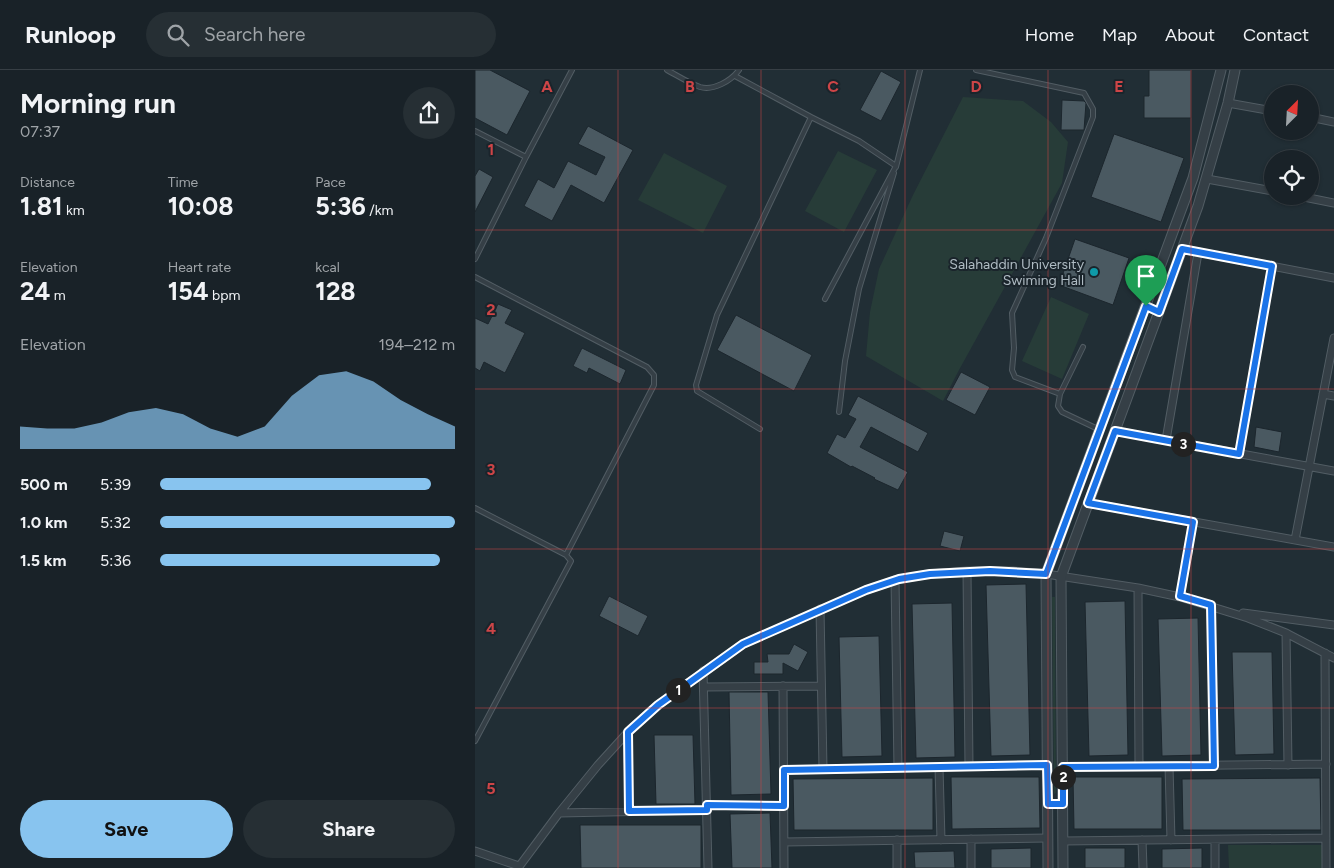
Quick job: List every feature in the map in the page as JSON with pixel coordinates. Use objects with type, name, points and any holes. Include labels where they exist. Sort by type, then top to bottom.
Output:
[{"type":"street","points":[[1048,868],[1046,574],[1193,178],[1221,70]]},
{"type":"street","points":[[1063,868],[1061,577],[1207,180],[1235,70]]},
{"type":"street","points":[[1228,102],[1264,109]]},
{"type":"street","points":[[1319,120],[1334,122]]},
{"type":"street","points":[[1207,180],[1264,190]]},
{"type":"street","points":[[1319,200],[1334,203]]},
{"type":"street","points":[[1182,249],[1334,278]]},
{"type":"street","points":[[1165,440],[1199,253]]},
{"type":"street","points":[[1239,454],[1272,266]]},
{"type":"street","points":[[1146,306],[1159,312]]},
{"type":"street","points":[[1295,540],[1334,338]]},
{"type":"street","points":[[1323,394],[1334,396]]},
{"type":"street","points":[[1115,431],[1334,472]]},
{"type":"street","points":[[1088,503],[1334,547]]},
{"type":"street","points":[[1180,596],[1193,522]]},
{"type":"street","points":[[967,571],[969,766]]},
{"type":"street","points":[[475,851],[518,867],[598,765],[628,732],[658,705],[743,644],[866,590],[895,580],[930,574],[967,571],[1013,571],[1138,588],[1180,596],[1211,605],[1286,633],[1334,658]]},
{"type":"street","points":[[895,580],[898,768]]},
{"type":"street","points":[[1138,588],[1139,766]]},
{"type":"street","points":[[1211,605],[1214,766]]},
{"type":"street","points":[[821,609],[823,769]]},
{"type":"street","points":[[1229,612],[1334,625]]},
{"type":"street","points":[[1286,633],[1288,765]]},
{"type":"street","points":[[1325,653],[1326,868]]},
{"type":"street","points":[[703,671],[708,868]]},
{"type":"street","points":[[783,686],[784,868]]},
{"type":"street","points":[[703,687],[821,686]]},
{"type":"street","points":[[628,732],[629,811]]},
{"type":"street","points":[[1063,767],[1326,764]]},
{"type":"street","points":[[784,770],[1047,765]]},
{"type":"street","points":[[1169,766],[1171,840]]},
{"type":"street","points":[[939,767],[941,840]]},
{"type":"street","points":[[1048,804],[1063,804]]},
{"type":"street","points":[[559,813],[784,806]]},
{"type":"street","points":[[784,842],[1048,838]]},
{"type":"street","points":[[1063,841],[1326,838]]},
{"type":"street","points":[[971,839],[971,868]]},
{"type":"street","points":[[897,840],[897,868]]},
{"type":"street","points":[[1142,840],[1143,868]]},
{"type":"street","points":[[1215,840],[1215,868]]},
{"type":"lane","points":[[475,259],[572,70]]},
{"type":"lane","points":[[667,70],[702,88],[715,86],[735,76],[739,70]]},
{"type":"lane","points":[[839,412],[845,362],[859,289],[896,166],[921,70]]},
{"type":"lane","points":[[976,70],[1084,93],[1093,109],[1093,117],[1046,238],[1012,313],[1014,348],[1012,370],[1015,377],[1060,394]]},
{"type":"lane","points":[[1004,70],[1004,76]]},
{"type":"lane","points":[[735,76],[859,141],[896,166]]},
{"type":"lane","points":[[760,429],[697,391],[696,385],[717,315],[811,117]]},
{"type":"lane","points":[[475,131],[526,157]]},
{"type":"lane","points":[[825,299],[896,166]]},
{"type":"lane","points":[[475,277],[647,367],[654,375],[654,385],[566,555]]},
{"type":"lane","points":[[1083,347],[1060,394],[1058,406],[1062,412],[1100,430]]},
{"type":"lane","points":[[475,508],[566,555],[571,561],[476,738]]},
{"type":"green space","points":[[963,97],[1023,101],[1051,122],[1068,142],[1062,183],[943,401],[866,356],[870,312],[879,269],[913,195]]},
{"type":"green space","points":[[838,151],[877,170],[844,232],[805,211]]},
{"type":"green space","points":[[664,153],[727,186],[703,233],[638,200]]},
{"type":"green space","points":[[1051,297],[1089,314],[1062,379],[1022,361]]},
{"type":"green space","points":[[1052,597],[1055,597],[1056,793],[1054,794]]},
{"type":"green space","points":[[1228,845],[1324,845],[1324,868],[1229,868]]},
{"type":"building","points":[[475,70],[490,70],[530,91],[507,135],[475,118]]},
{"type":"building","points":[[1149,70],[1191,70],[1191,118],[1144,118],[1144,96],[1149,96]]},
{"type":"building","points":[[881,71],[901,82],[881,121],[860,110]]},
{"type":"building","points":[[1062,100],[1084,101],[1086,103],[1084,130],[1061,130]]},
{"type":"building","points":[[588,126],[633,150],[604,203],[571,185],[552,221],[524,206],[538,179],[554,188],[568,161],[596,175],[605,157],[578,144]]},
{"type":"building","points":[[1114,134],[1184,158],[1161,222],[1091,197]]},
{"type":"building","points":[[479,169],[493,177],[475,212],[475,176]]},
{"type":"building","name":"Salahaddin University Swiming Hall","points":[[1075,239],[1129,258],[1113,305],[1059,285]]},
{"type":"building","points":[[498,304],[512,310],[505,323],[525,333],[505,373],[484,362],[480,371],[475,368],[475,318],[488,324]]},
{"type":"building","points":[[736,315],[812,355],[794,391],[717,350]]},
{"type":"building","points":[[582,348],[626,370],[620,384],[589,368],[587,373],[573,366]]},
{"type":"building","points":[[961,372],[990,387],[975,415],[946,400]]},
{"type":"building","points":[[858,396],[928,433],[918,452],[871,427],[860,447],[908,472],[898,490],[827,453],[837,434],[845,438],[856,419],[848,415]]},
{"type":"building","points":[[1256,427],[1282,432],[1279,452],[1254,447]]},
{"type":"building","points":[[944,531],[964,536],[960,551],[940,546]]},
{"type":"building","points":[[1026,584],[1030,755],[991,756],[986,585]]},
{"type":"building","points":[[609,596],[648,616],[638,636],[599,616]]},
{"type":"building","points":[[1125,601],[1128,755],[1089,756],[1085,602]]},
{"type":"building","points":[[952,603],[955,757],[916,758],[912,604]]},
{"type":"building","points":[[1198,618],[1201,755],[1162,756],[1158,619]]},
{"type":"building","points":[[879,636],[882,756],[842,757],[839,637]]},
{"type":"building","points":[[794,644],[808,652],[798,671],[783,663],[783,674],[754,674],[754,662],[768,662],[767,654],[789,654]]},
{"type":"building","points":[[1232,652],[1272,652],[1274,754],[1235,755]]},
{"type":"building","points":[[729,692],[768,692],[771,794],[731,795]]},
{"type":"building","points":[[654,735],[693,735],[695,804],[656,804]]},
{"type":"building","points":[[951,777],[1039,777],[1040,828],[952,829]]},
{"type":"building","points":[[1073,777],[1162,777],[1162,829],[1074,829]]},
{"type":"building","points":[[933,778],[933,830],[794,830],[793,779]]},
{"type":"building","points":[[1320,778],[1321,830],[1183,830],[1182,779]]},
{"type":"building","points":[[770,813],[772,868],[732,868],[730,814]]},
{"type":"building","points":[[580,825],[701,825],[701,868],[581,868]]},
{"type":"building","points":[[1031,848],[1031,868],[991,868],[991,849]]},
{"type":"building","points":[[1085,848],[1125,848],[1125,868],[1085,868]]},
{"type":"building","points":[[1202,848],[1202,868],[1162,868],[1162,849]]},
{"type":"building","points":[[954,851],[955,868],[915,868],[914,852]]},
{"type":"place","name":"Salahaddin University Swiming Hall","points":[[1094,272]]},
{"type":"route","points":[[1182,249],[1272,266],[1239,454],[1115,431],[1088,503],[1193,522],[1180,596],[1211,605],[1214,766],[1063,767],[1063,804],[1048,804],[1047,765],[784,770],[784,806],[707,805],[707,810],[629,811],[628,732],[658,705],[743,644],[866,590],[899,579],[967,571],[1013,571],[1046,574],[1146,306],[1159,312],[1182,249]]}]
